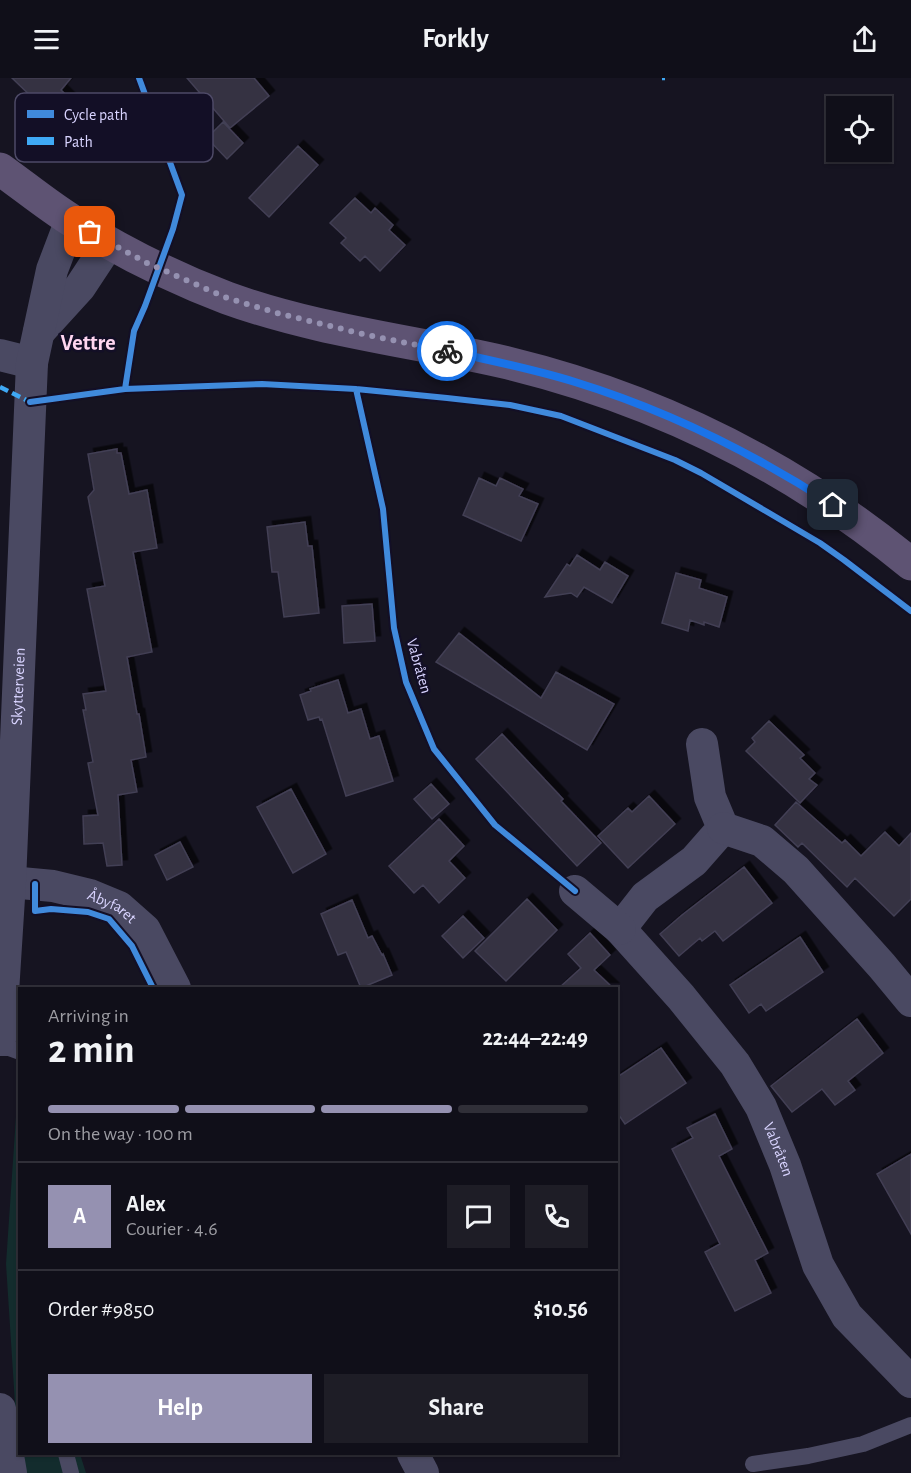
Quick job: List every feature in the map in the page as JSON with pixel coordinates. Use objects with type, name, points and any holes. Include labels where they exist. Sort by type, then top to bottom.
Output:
[{"type":"main road","points":[[0,169],[71,220],[110,243],[147,263],[227,298],[367,335],[507,363],[574,381],[708,433],[807,488],[843,512],[911,564]]},
{"type":"street","name":"Skytterveien","points":[[0,1040],[10,882],[32,363],[52,270],[71,220]]},
{"type":"street","name":"Skytterveien","points":[[39,333],[80,286],[110,243]]},
{"type":"street","points":[[0,355],[32,363]]},
{"type":"street","points":[[702,744],[710,797],[723,828],[762,841],[796,870],[911,1001]]},
{"type":"street","points":[[620,929],[645,897],[694,861],[723,828]]},
{"type":"street","name":"Åbyfaret","points":[[10,882],[53,886],[90,895],[119,907],[145,930],[174,987]]},
{"type":"street","name":"Vabråten","points":[[575,891],[620,929],[681,997],[735,1064],[761,1107],[785,1165],[818,1265],[847,1316],[911,1382]]},
{"type":"street","points":[[0,1409],[11,1473]]},
{"type":"street","points":[[414,1455],[423,1473]]},
{"type":"lane","points":[[0,1048],[18,1051]]},
{"type":"lane","points":[[753,1464],[863,1444],[911,1425]]},
{"type":"lane","points":[[66,1455],[71,1473]]},
{"type":"green space","points":[[18,1087],[18,1450],[6,1264]]},
{"type":"green space","points":[[19,1455],[80,1455],[86,1473],[23,1473]]},
{"type":"building","points":[[12,78],[71,78],[61,90],[64,93],[28,93]]},
{"type":"building","points":[[187,78],[254,78],[269,96],[230,128],[213,108],[213,93],[200,93]]},
{"type":"building","points":[[223,122],[243,143],[227,159],[213,144],[213,132]]},
{"type":"building","points":[[298,146],[318,165],[269,217],[249,198]]},
{"type":"building","points":[[355,198],[371,213],[375,208],[393,225],[389,230],[405,245],[380,271],[365,256],[360,261],[341,243],[346,238],[330,223]]},
{"type":"building","points":[[117,449],[117,453],[121,453],[129,494],[147,490],[157,548],[133,552],[152,652],[127,657],[146,757],[131,760],[137,792],[118,795],[122,865],[107,866],[103,843],[84,844],[83,816],[98,815],[88,763],[93,762],[83,710],[86,710],[83,694],[106,691],[87,589],[105,586],[88,497],[94,490],[88,454]]},
{"type":"building","points":[[479,478],[496,486],[500,478],[523,489],[519,496],[538,504],[521,541],[463,515]]},
{"type":"building","points":[[305,522],[308,546],[312,546],[319,613],[284,617],[278,572],[272,572],[267,527]]},
{"type":"building","points":[[577,555],[600,570],[605,562],[628,576],[612,603],[584,587],[577,597],[571,593],[545,597],[567,564],[570,566]]},
{"type":"building","points":[[676,573],[701,580],[699,588],[727,597],[719,627],[690,620],[688,631],[662,623]]},
{"type":"building","points":[[372,604],[375,641],[344,643],[342,606]]},
{"type":"building","points":[[459,633],[541,698],[556,672],[614,704],[587,750],[436,662]]},
{"type":"building","points":[[338,680],[348,713],[361,709],[370,739],[379,736],[393,781],[346,796],[322,719],[320,720],[319,717],[308,720],[300,695],[311,691],[310,689]]},
{"type":"building","points":[[769,721],[804,755],[800,758],[815,773],[809,779],[817,785],[800,803],[746,751],[755,742],[752,738]]},
{"type":"building","points":[[502,734],[601,843],[577,866],[476,759]]},
{"type":"building","points":[[431,784],[449,804],[432,819],[414,799]]},
{"type":"building","points":[[291,789],[326,854],[293,873],[257,807]]},
{"type":"building","points":[[649,796],[675,824],[628,868],[598,836],[628,808],[632,812]]},
{"type":"building","points":[[796,802],[842,843],[845,840],[861,856],[885,832],[899,846],[911,833],[911,899],[894,916],[855,878],[847,887],[802,843],[798,847],[775,825]]},
{"type":"building","points":[[439,819],[464,846],[449,861],[465,878],[439,903],[423,885],[414,893],[389,866]]},
{"type":"building","points":[[180,842],[193,867],[167,880],[155,855]]},
{"type":"building","points":[[744,867],[772,903],[723,941],[715,931],[702,941],[700,938],[679,956],[660,934]]},
{"type":"building","points":[[527,899],[557,930],[506,981],[475,951]]},
{"type":"building","points":[[352,900],[368,938],[372,936],[392,975],[361,987],[346,952],[338,955],[321,914]]},
{"type":"building","points":[[463,916],[484,938],[463,958],[442,936]]},
{"type":"building","points":[[590,933],[610,955],[594,970],[612,987],[560,987],[581,968],[568,954]]},
{"type":"building","points":[[800,937],[823,972],[766,1011],[761,1004],[749,1013],[730,985]]},
{"type":"building","points":[[857,1019],[883,1053],[848,1081],[855,1090],[835,1105],[822,1089],[792,1112],[771,1086]]},
{"type":"building","points":[[661,1048],[686,1083],[625,1124],[618,1114],[618,1077]]},
{"type":"building","points":[[715,1114],[732,1149],[719,1156],[768,1253],[755,1260],[771,1293],[735,1311],[705,1252],[720,1244],[672,1149],[693,1138],[687,1128]]},
{"type":"building","points":[[911,1154],[911,1234],[877,1174]]},
{"type":"marked path","points":[[0,387],[30,402]]},
{"type":"cycle path","points":[[139,78],[145,93]]},
{"type":"cycle path","points":[[125,389],[134,331],[173,229],[182,195],[170,162]]},
{"type":"cycle path","points":[[30,402],[125,389],[262,384],[356,389],[447,398],[510,405],[561,416],[675,460],[701,473],[820,543],[911,611]]},
{"type":"cycle path","points":[[356,389],[383,509],[394,628],[406,682],[434,749],[495,825],[575,891]]},
{"type":"cycle path","points":[[35,884],[35,911],[51,909],[88,912],[109,919],[132,946],[152,987]]},
{"type":"way so far","points":[[90,232],[147,263],[227,298],[367,335],[447,351]]},
{"type":"district","name":"Vettre","points":[[88,343]]},
{"type":"route","points":[[447,351],[507,363],[574,381],[668,416],[708,433],[833,505]]}]
